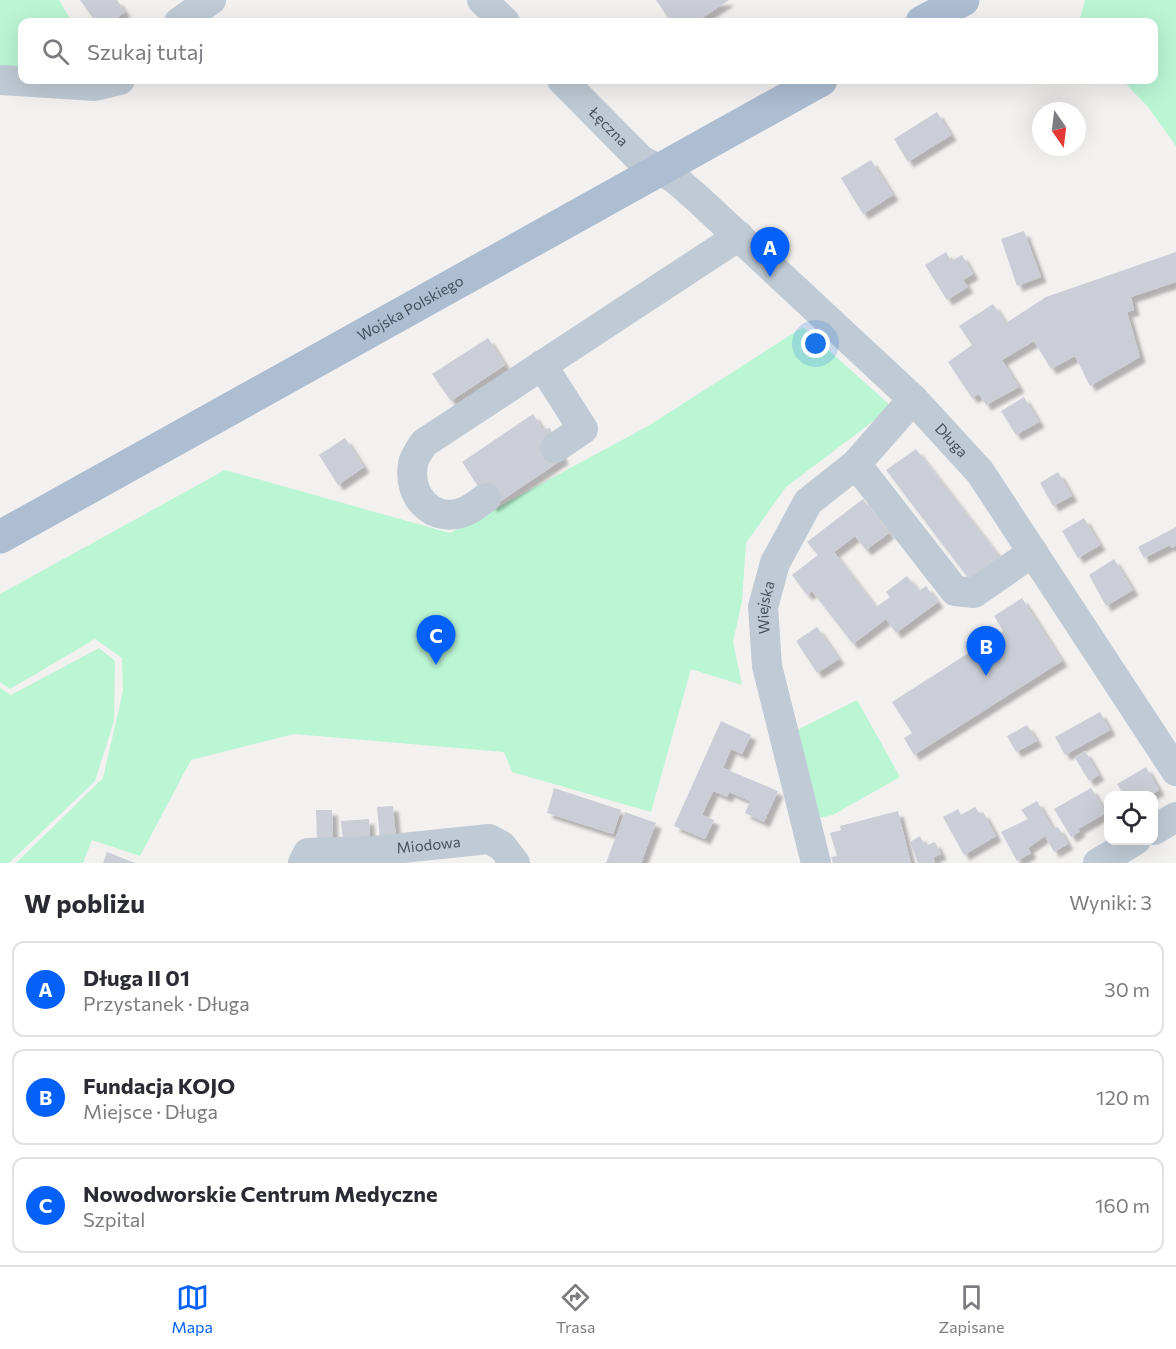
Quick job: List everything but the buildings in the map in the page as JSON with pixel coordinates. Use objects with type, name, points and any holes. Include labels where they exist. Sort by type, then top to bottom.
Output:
[{"type":"main road","points":[[929,18],[963,0]]},
{"type":"main road","name":"Wojska Polskiego","points":[[0,537],[814,84]]},
{"type":"street","points":[[185,18],[211,0]]},
{"type":"street","points":[[483,0],[501,18]]},
{"type":"street","points":[[0,80],[18,81]]},
{"type":"street","points":[[51,84],[101,86],[107,84]]},
{"type":"street","name":"Łęczna","points":[[566,84],[640,160],[658,169]]},
{"type":"street","name":"Długa","points":[[658,169],[674,178],[739,236],[914,399],[980,472],[1176,771]]},
{"type":"street","points":[[486,498],[465,512],[441,514],[420,503],[412,486],[413,462],[424,443],[739,236]]},
{"type":"street","points":[[542,365],[583,429],[555,448]]},
{"type":"street","name":"Wiejska","points":[[816,863],[767,666],[763,607],[775,563],[808,502],[856,464],[914,399]]},
{"type":"street","points":[[856,464],[955,591],[974,593],[1033,552]]},
{"type":"street","points":[[1158,828],[1176,817]]},
{"type":"street","name":"Miodowa","points":[[303,863],[308,853],[374,850],[489,839],[502,846],[514,863]]},
{"type":"street","points":[[1098,863],[1128,845]]},
{"type":"green space","points":[[0,0],[59,0],[70,18],[18,18],[18,70],[0,68]]},
{"type":"green space","points":[[1085,0],[1176,0],[1176,146],[1148,107],[1126,84],[1158,84],[1158,18],[1080,18]]},
{"type":"green space","points":[[803,327],[892,407],[786,487],[746,543],[742,601],[733,642],[742,685],[691,669],[651,812],[512,772],[504,752],[294,734],[191,760],[140,856],[92,840],[83,863],[16,863],[103,778],[123,691],[122,658],[95,639],[10,689],[0,682],[0,594],[225,470],[450,533],[648,426]]},
{"type":"green space","points":[[99,648],[115,661],[114,721],[95,781],[9,863],[0,863],[0,688],[11,695]]},
{"type":"green space","points":[[857,700],[900,777],[833,815],[818,818],[793,732]]},
{"type":"place","name":"Długa II 01","points":[[770,277]]},
{"type":"place","name":"Nowodworskie Centrum Medyczne","points":[[436,665]]},
{"type":"place","name":"Fundacja KOJO","points":[[986,676]]}]
